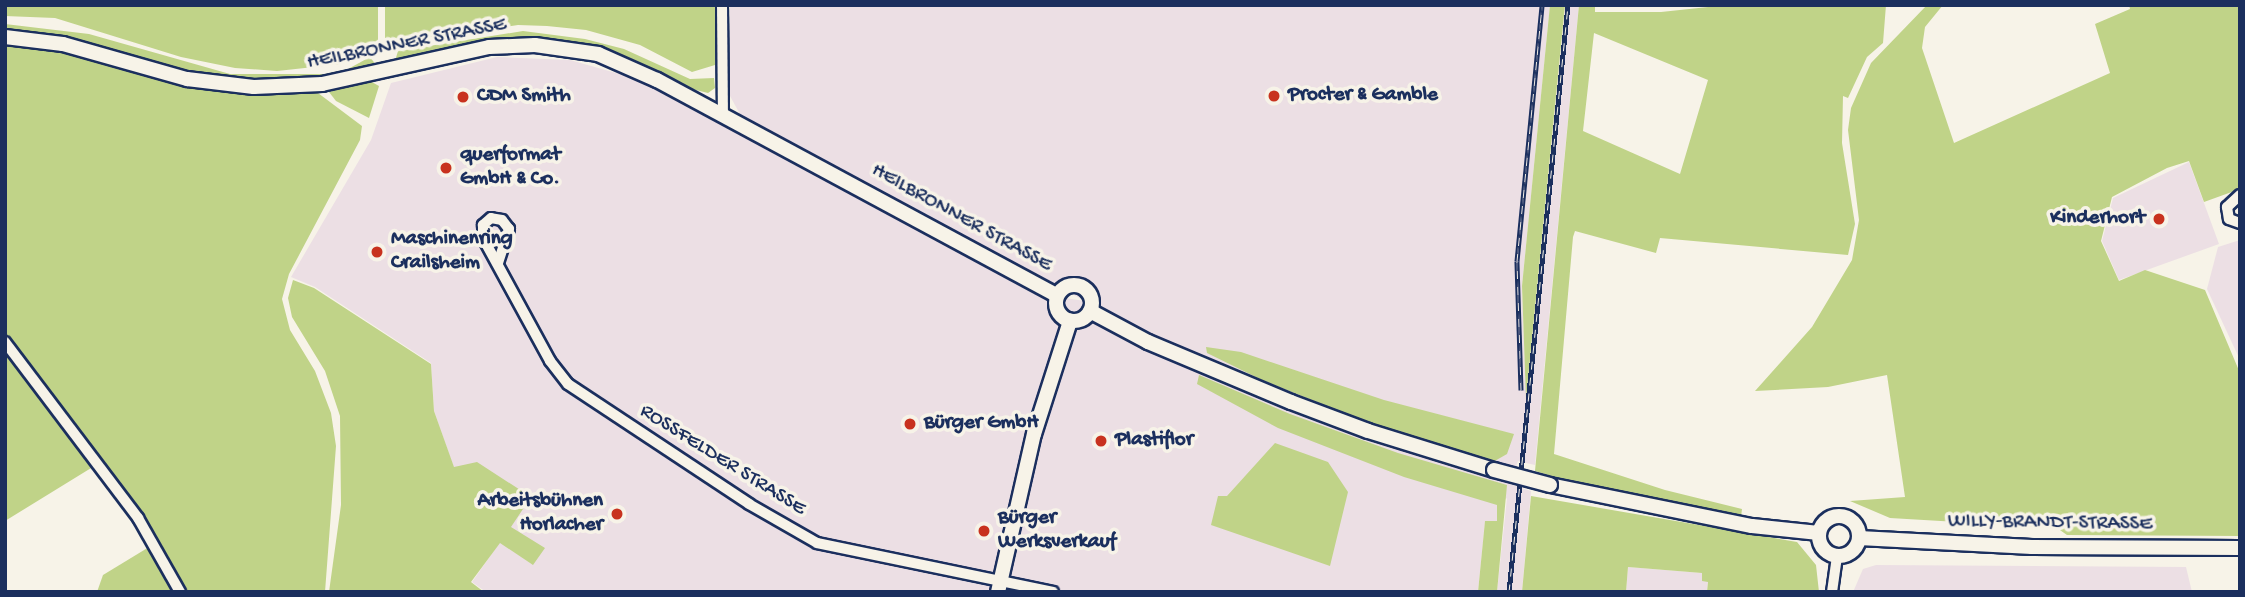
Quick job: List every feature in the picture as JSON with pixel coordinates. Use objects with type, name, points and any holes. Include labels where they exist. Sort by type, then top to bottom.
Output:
[{"type":"main road","name":"HEILBRONNER STRASSE","points":[[5,37],[45,40],[187,79],[254,87],[322,84],[489,47],[564,48],[598,54],[630,67],[723,115],[1056,295]]},
{"type":"main road","points":[[1069,285],[1084,288],[1092,298],[1090,311],[1079,321],[1070,321],[1059,314],[1056,295],[1069,285]]},
{"type":"main road","points":[[1090,311],[1148,342],[1291,402],[1494,470],[1550,485],[1726,521],[1819,533]]},
{"type":"main road","points":[[999,587],[1034,434],[1070,321]]},
{"type":"main road","points":[[1838,515],[1856,524],[1859,537],[1854,549],[1837,556],[1825,551],[1819,533],[1825,521],[1838,515]]},
{"type":"main road","name":"WILLY-BRANDT-STRASSE","points":[[1859,537],[2032,547],[2240,548]]},
{"type":"street","points":[[722,5],[723,115]]},
{"type":"street","points":[[2240,195],[2227,207],[2229,219],[2240,223]]},
{"type":"street","name":"ROSSFELDER STRASSE","points":[[498,263],[550,361],[568,384],[678,460],[817,543],[999,587],[1053,592]]},
{"type":"street","points":[[5,342],[138,518],[180,592]]},
{"type":"street","points":[[1832,592],[1837,556]]},
{"type":"shaded area","points":[[730,5],[1550,5],[1522,286],[1526,391],[1565,5],[1579,5],[1535,465],[1518,461],[1510,484],[1531,491],[1522,592],[1497,592],[1507,498],[1498,505],[1497,521],[1485,522],[1478,592],[486,592],[472,582],[500,542],[532,564],[454,468],[434,411],[431,363],[315,287],[291,277],[371,140],[391,83],[497,57],[570,60],[648,82],[1038,294],[1085,301],[741,116],[730,96]]},
{"type":"shaded area","name":"Kinderhort","points":[[2189,162],[2219,244],[2119,280],[2102,241],[2113,198]]},
{"type":"shaded area","points":[[2240,240],[2240,360],[2207,289],[2218,247]]},
{"type":"shaded area","points":[[1876,565],[2186,567],[2192,592],[1853,592],[1863,569]]},
{"type":"shaded area","points":[[1628,567],[1702,573],[1708,581],[1707,592],[1626,592]]},
{"type":"green space","points":[[5,5],[378,5],[378,40],[342,64],[277,71],[235,68],[181,57],[55,18],[5,16]]},
{"type":"green space","points":[[385,5],[715,5],[715,65],[692,72],[640,45],[586,30],[547,26],[518,25],[389,43],[385,38]]},
{"type":"green space","points":[[1550,5],[1565,5],[1526,399],[1522,286]]},
{"type":"green space","points":[[1579,5],[1595,5],[1595,12],[1661,12],[1727,5],[1886,5],[1883,43],[1867,57],[1848,98],[1843,96],[1842,143],[1855,224],[1848,255],[1660,238],[1656,253],[1575,231],[1573,237],[1554,454],[1665,490],[1742,509],[1741,517],[1588,487],[1535,471]],"holes":[[[1594,33],[1708,80],[1680,174],[1583,131]]]},
{"type":"green space","points":[[1927,5],[1943,5],[1925,27],[1922,48],[1954,143],[2110,73],[2095,24],[2130,9],[2129,5],[2240,5],[2240,189],[2204,202],[2189,161],[2167,168],[2112,197],[2101,241],[2119,281],[2145,270],[2205,290],[2240,373],[2240,536],[2067,535],[2057,528],[1890,518],[1850,501],[1905,497],[1887,375],[1828,387],[1755,391],[1812,327],[1852,260],[1859,220],[1848,130],[1851,108],[1871,63]]},
{"type":"green space","points":[[5,24],[89,34],[230,74],[325,74],[348,69],[370,57],[376,65],[332,78],[269,82],[191,73],[73,38],[5,31]]},
{"type":"green space","points":[[523,31],[585,39],[624,49],[690,79],[714,78],[715,88],[708,93],[684,87],[594,47],[484,41],[395,61],[398,51]]},
{"type":"green space","points":[[5,42],[50,45],[249,92],[314,90],[362,126],[360,140],[289,274],[282,299],[290,330],[315,371],[331,413],[336,446],[325,592],[183,592],[147,521],[18,348],[5,338]]},
{"type":"green space","points":[[370,81],[379,86],[369,118],[336,101],[329,92]]},
{"type":"green space","points":[[293,280],[314,288],[431,364],[434,411],[454,467],[477,462],[531,497],[511,527],[545,548],[533,565],[500,543],[471,582],[484,592],[329,592],[341,505],[340,416],[325,371],[292,317],[288,298]]},
{"type":"green space","points":[[5,344],[96,465],[5,521]]},
{"type":"green space","points":[[1206,347],[1241,352],[1384,400],[1514,434],[1507,454],[1493,462],[1364,421],[1262,380],[1207,353]]},
{"type":"green space","points":[[1199,375],[1290,414],[1398,453],[1507,485],[1497,592],[1478,592],[1485,521],[1497,521],[1497,505],[1404,477],[1278,428],[1197,384]]},
{"type":"green space","points":[[1275,443],[1328,462],[1348,492],[1330,566],[1211,525],[1218,496],[1227,496]]},
{"type":"green space","points":[[1531,496],[1797,542],[1816,565],[1819,592],[1707,592],[1708,582],[1702,581],[1702,573],[1628,567],[1626,592],[1522,592]]},
{"type":"green space","points":[[154,544],[178,592],[97,592],[103,575]]},
{"type":"railway","points":[[1521,390],[1517,261],[1542,5]]},
{"type":"railway","points":[[1509,592],[1568,5]]},
{"type":"place","name":"Procter & Gamble","points":[[1274,96]]},
{"type":"place","name":"CDM Smith","points":[[463,97]]},
{"type":"place","name":"querformat GmbH & Co.","points":[[446,168]]},
{"type":"place","name":"Kinderhort","points":[[2159,219]]},
{"type":"place","name":"Maschinenring Crailsheim","points":[[377,252]]},
{"type":"place","name":"Bürger GmbH","points":[[910,424]]},
{"type":"place","name":"Plastiflor","points":[[1101,441]]},
{"type":"place","name":"Arbeitsbühnen Horlacher","points":[[617,514]]},
{"type":"place","name":"Bürger Werksverkauf","points":[[984,531]]}]
